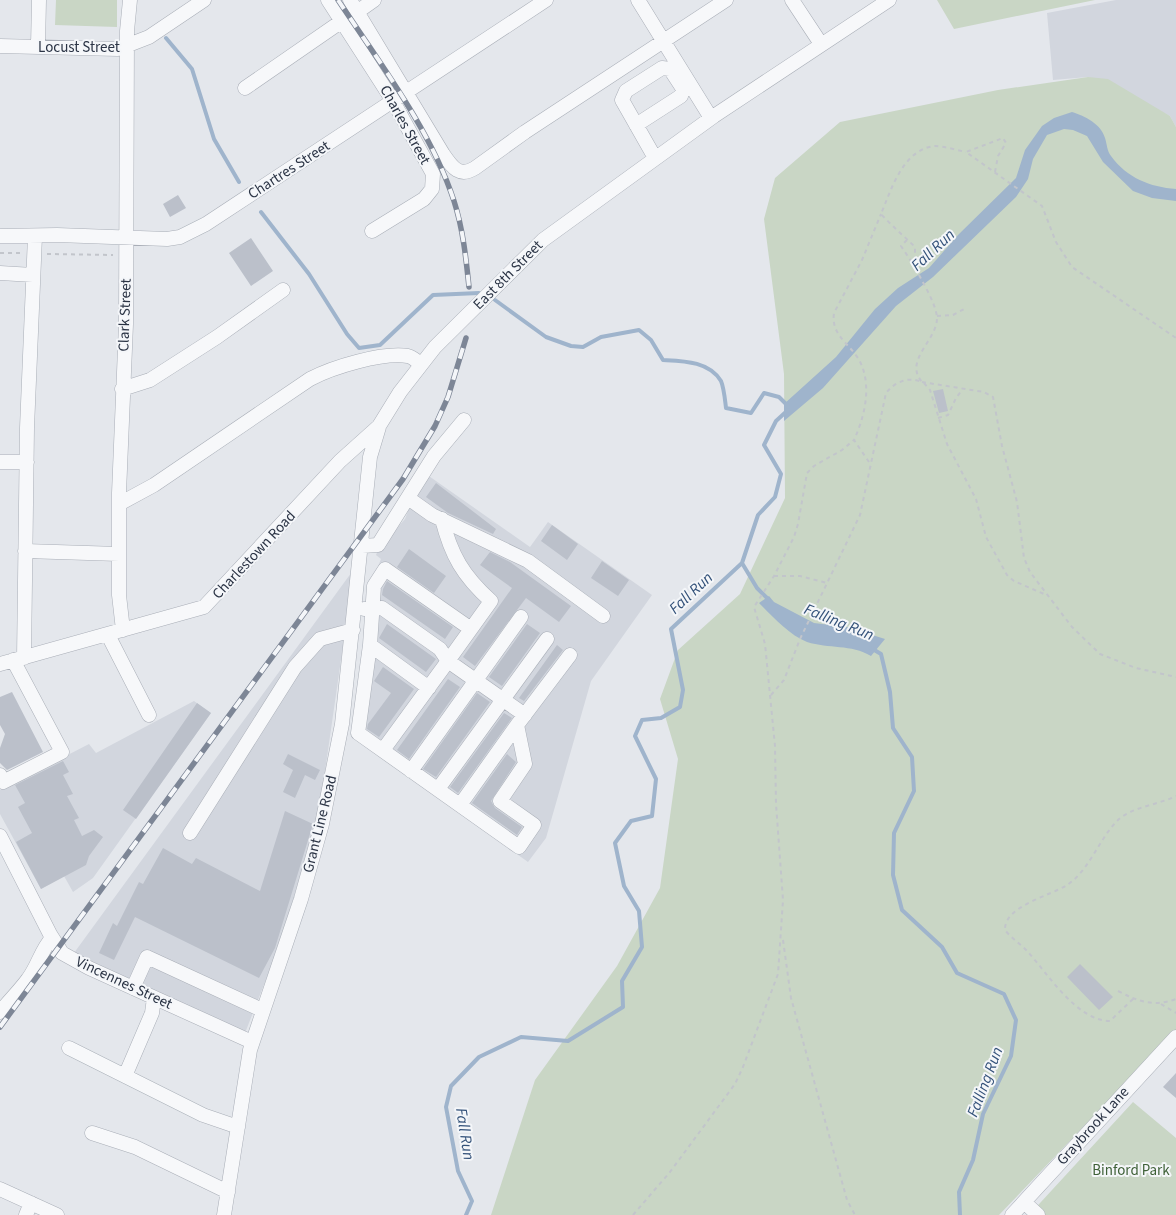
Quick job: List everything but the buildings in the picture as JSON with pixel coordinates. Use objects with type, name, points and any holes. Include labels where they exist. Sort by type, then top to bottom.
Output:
[{"type":"street","points":[[38,0],[38,46]]},
{"type":"street","name":"Clark Street","points":[[123,630],[119,595],[119,504],[127,238],[130,0]]},
{"type":"street","name":"Locust Street","points":[[0,46],[118,49],[128,47],[149,37],[204,0]]},
{"type":"street","name":"Charles Street","points":[[328,0],[393,101],[433,174],[432,189],[417,205],[372,231]]},
{"type":"street","points":[[374,0],[353,6],[448,162],[461,173],[467,173],[726,0]]},
{"type":"street","name":"Chartres Street","points":[[0,236],[167,239],[180,237],[193,231],[546,0]]},
{"type":"street","points":[[638,0],[711,118]]},
{"type":"street","points":[[792,0],[821,44]]},
{"type":"street","name":"East 8th Street","points":[[421,364],[435,347],[543,240],[711,118],[889,0]]},
{"type":"street","points":[[245,88],[342,21]]},
{"type":"street","points":[[636,125],[681,96],[683,89],[670,69],[662,68],[626,91],[622,100],[636,125],[655,158]]},
{"type":"street","points":[[0,775],[3,782],[62,752],[12,661],[25,551],[35,236]]},
{"type":"street","points":[[0,273],[34,275]]},
{"type":"street","points":[[122,389],[150,380],[217,337],[283,290]]},
{"type":"street","points":[[119,504],[148,489],[310,379],[328,369],[375,358],[409,356],[421,364]]},
{"type":"street","name":"Charlestown Road","points":[[12,661],[199,610],[208,604],[340,461],[379,426],[421,364]]},
{"type":"street","points":[[362,546],[378,545],[434,456],[464,420]]},
{"type":"street","name":"Grant Line Road","points":[[224,1215],[252,1042],[301,899],[322,824],[342,724],[370,457],[379,426]]},
{"type":"street","points":[[0,462],[27,462]]},
{"type":"street","points":[[408,498],[442,520],[528,561],[603,616]]},
{"type":"street","points":[[383,750],[491,601],[473,585],[458,563],[449,546],[442,520]]},
{"type":"street","points":[[25,551],[119,554]]},
{"type":"street","points":[[355,608],[374,609],[382,608],[440,648],[448,661],[503,700],[521,720],[525,764],[500,801],[534,825],[519,847],[358,733],[374,609],[374,586],[385,569],[471,629]]},
{"type":"street","points":[[411,771],[521,617]]},
{"type":"street","points":[[190,833],[295,667],[320,639],[353,630]]},
{"type":"street","points":[[108,635],[149,715]]},
{"type":"street","points":[[438,789],[548,640]]},
{"type":"street","points":[[370,645],[429,688]]},
{"type":"street","points":[[460,805],[570,655]]},
{"type":"street","name":"Vincennes Street","points":[[0,836],[52,938],[67,956],[252,1042]]},
{"type":"street","points":[[0,1012],[28,979],[39,962],[45,946],[52,938]]},
{"type":"street","points":[[133,988],[147,957],[262,1010]]},
{"type":"street","points":[[125,1076],[152,1013],[154,998]]},
{"type":"street","name":"Graybrook Lane","points":[[1012,1215],[1176,1037]]},
{"type":"street","points":[[69,1048],[203,1115],[238,1126]]},
{"type":"street","points":[[92,1133],[136,1148],[228,1192]]},
{"type":"street","points":[[1,1191],[28,1209],[57,1215]]},
{"type":"street","points":[[1024,1202],[1038,1215]]},
{"type":"path","points":[[966,152],[1003,138],[1006,143],[998,156],[995,172]]},
{"type":"path","points":[[633,1215],[670,1172],[735,1084],[772,994],[778,974],[783,900],[771,695],[765,644],[754,607],[774,576],[798,524],[808,473],[814,466],[842,450],[854,440],[865,410],[866,395],[861,369],[855,355],[835,330],[833,322],[834,313],[862,260],[900,173],[909,159],[921,150],[935,146],[966,152],[1042,206],[1056,242],[1072,267],[1176,338]]},
{"type":"path","points":[[882,214],[917,252],[915,267]]},
{"type":"path","points":[[907,240],[901,246],[918,272],[937,316],[934,328],[921,353],[916,370],[922,382],[930,390],[947,444],[976,499],[986,537],[1007,575],[1014,581],[1045,594]]},
{"type":"path","points":[[114,255],[116,262]]},
{"type":"path","points":[[937,316],[953,315],[966,308]]},
{"type":"path","points":[[771,695],[784,680],[800,638],[860,515],[886,392],[891,386],[903,380],[984,392],[994,397],[1002,446],[1017,502],[1026,566],[1045,594],[1072,627],[1100,654],[1136,668],[1175,677],[1176,681]]},
{"type":"path","points":[[938,418],[948,415],[956,398],[964,389]]},
{"type":"path","points":[[854,440],[870,462]]},
{"type":"path","points":[[774,576],[800,576],[827,583]]},
{"type":"path","points":[[1133,998],[1110,1021],[1097,1019],[1071,1001],[1029,952],[1009,935],[1005,925],[1007,919],[1020,908],[1070,883],[1120,819],[1138,809],[1176,796]]},
{"type":"path","points":[[782,936],[791,998],[846,1200],[855,1215]]},
{"type":"path","points":[[1118,991],[1133,998],[1161,1004],[1176,1013]]},
{"type":"path","points":[[1161,1004],[1176,999]]},
{"type":"shaded area","points":[[1116,0],[1176,0],[1176,127],[1170,116],[1088,77],[1053,80],[1047,13]]},
{"type":"shaded area","points":[[426,474],[530,547],[548,522],[652,595],[591,681],[546,838],[528,862],[353,737],[369,589],[381,559],[376,555],[378,550],[405,519],[416,491]]},
{"type":"shaded area","points":[[354,569],[318,820],[276,954],[245,1033],[74,953]]},
{"type":"shaded area","points":[[194,701],[211,713],[93,878],[73,892],[64,876],[41,889],[0,814],[0,790],[89,744],[96,753]]},
{"type":"green space","points":[[56,0],[117,0],[117,27],[55,25]]},
{"type":"green space","points":[[937,0],[1095,0],[954,29]]},
{"type":"green space","points":[[1088,77],[1108,79],[1170,116],[1176,127],[1176,1030],[999,1215],[491,1215],[535,1080],[617,966],[660,888],[678,759],[660,699],[678,650],[740,594],[785,498],[784,374],[764,219],[775,178],[840,122],[998,90]]},
{"type":"green space","name":"Binford Park","points":[[1133,1102],[1176,1138],[1176,1215],[1029,1215]]},
{"type":"water","points":[[1072,112],[1087,118],[1100,129],[1110,154],[1124,170],[1148,183],[1176,189],[1176,201],[1152,198],[1133,191],[1103,162],[1087,136],[1073,130],[1064,129],[1047,135],[1033,159],[1028,179],[1016,197],[933,277],[896,306],[823,388],[784,421],[784,404],[836,357],[875,309],[898,288],[929,268],[958,235],[1016,178],[1025,150],[1042,126],[1054,118]]},
{"type":"water","points":[[769,596],[774,602],[814,623],[847,627],[885,639],[871,656],[848,648],[807,642],[787,630],[759,603]]},
{"type":"waterway","points":[[166,38],[192,69],[214,139],[239,182]]},
{"type":"waterway","points":[[261,212],[309,274],[347,334],[359,348],[380,345],[433,295],[479,293]]},
{"type":"waterway","points":[[495,300],[546,337],[571,346],[583,347],[601,337],[639,330],[651,340],[663,360],[695,363],[710,369],[716,374],[722,384],[726,408],[751,413],[764,393],[779,397],[788,406]]},
{"type":"waterway","name":"Fall Run","points":[[466,1215],[472,1201],[458,1171],[446,1107],[451,1086],[479,1057],[521,1037],[568,1041],[623,1007],[622,981],[642,947],[639,911],[624,886],[615,843],[631,821],[652,816],[656,779],[635,736],[642,720],[661,718],[680,707],[683,690],[671,629],[742,563],[758,515],[775,497],[781,474],[764,445],[776,421],[788,410]]},
{"type":"waterway","name":"Falling Run","points":[[742,563],[757,588],[769,600]]},
{"type":"waterway","name":"Falling Run","points":[[871,648],[881,654],[890,692],[893,728],[912,757],[914,791],[894,833],[893,875],[902,910],[942,947],[957,973],[1004,994],[1016,1020],[1011,1056],[983,1114],[973,1160],[959,1192],[960,1215]]},
{"type":"railway","points":[[338,0],[403,97],[432,148],[454,201],[460,222],[469,287]]},
{"type":"railway","points":[[0,1027],[403,479],[435,426],[448,397],[466,338]]}]
